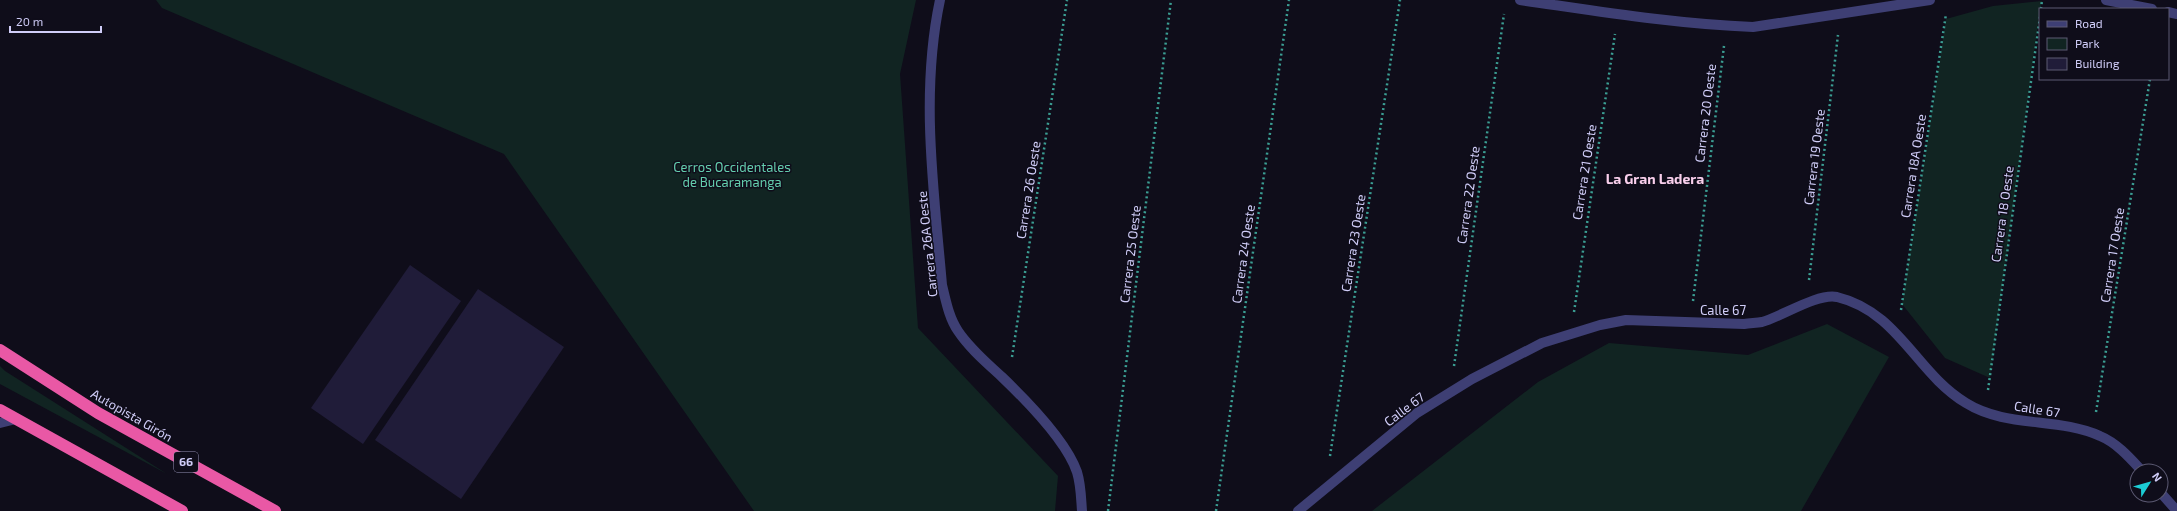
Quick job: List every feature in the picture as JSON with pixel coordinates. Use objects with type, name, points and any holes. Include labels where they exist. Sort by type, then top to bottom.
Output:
[{"type":"highway","name":"Autopista Girón","points":[[0,350],[98,413],[275,511]]},
{"type":"highway","points":[[0,410],[182,511]]},
{"type":"street","name":"Carrera 26A Oeste","points":[[940,0],[932,49],[930,149],[942,285],[948,307],[958,330],[973,350],[1037,411],[1068,455],[1076,470],[1080,485],[1082,511]]},
{"type":"street","points":[[1520,0],[1619,14],[1726,26],[1772,25],[1930,0]]},
{"type":"street","points":[[2106,0],[2147,8]]},
{"type":"street","name":"Calle 67","points":[[1298,511],[1418,413],[1472,379],[1542,343],[1570,333],[1626,320],[1744,324],[1762,322],[1807,303],[1834,297],[1858,304],[1874,313],[1897,335],[1938,381],[1965,403],[1985,413],[2078,428],[2101,436],[2125,452],[2135,463]]},
{"type":"street","points":[[0,423],[16,419]]},
{"type":"street","points":[[2169,502],[2177,511]]},
{"type":"path","name":"Carrera 26 Oeste","points":[[1008,382],[1068,0]]},
{"type":"path","name":"Carrera 25 Oeste","points":[[1108,511],[1171,0]]},
{"type":"path","name":"Carrera 24 Oeste","points":[[1216,511],[1289,0]]},
{"type":"path","name":"Carrera 23 Oeste","points":[[1325,488],[1400,0]]},
{"type":"path","name":"Carrera 22 Oeste","points":[[1450,392],[1505,8]]},
{"type":"path","name":"Carrera 18A Oeste","points":[[1897,335],[1947,12]]},
{"type":"path","name":"Carrera 21 Oeste","points":[[1570,333],[1619,14]]},
{"type":"path","name":"Carrera 19 Oeste","points":[[1807,303],[1840,14]]},
{"type":"path","name":"Carrera 18 Oeste","points":[[1985,413],[2039,24]]},
{"type":"path","name":"Carrera 20 Oeste","points":[[1690,323],[1726,26]]},
{"type":"path","name":"Carrera 17 Oeste","points":[[2093,434],[2150,80]]},
{"type":"green space","name":"Cerros Occidentales de Bucaramanga","points":[[156,0],[916,0],[900,74],[918,328],[1058,476],[1055,511],[754,511],[504,154],[162,8]]},
{"type":"green space","points":[[2042,1],[2039,8],[1990,378],[1945,358],[1902,304],[1946,19],[1993,6]]},
{"type":"green space","points":[[1827,324],[1889,357],[1801,511],[1372,511],[1538,382],[1609,343],[1748,355]]},
{"type":"green space","points":[[0,366],[5,371],[167,474],[0,384]]},
{"type":"building","points":[[410,265],[461,301],[363,444],[311,408]]},
{"type":"building","points":[[478,289],[564,347],[461,499],[375,440]]},
{"type":"district","name":"La Gran Ladera","points":[[1655,179]]}]
